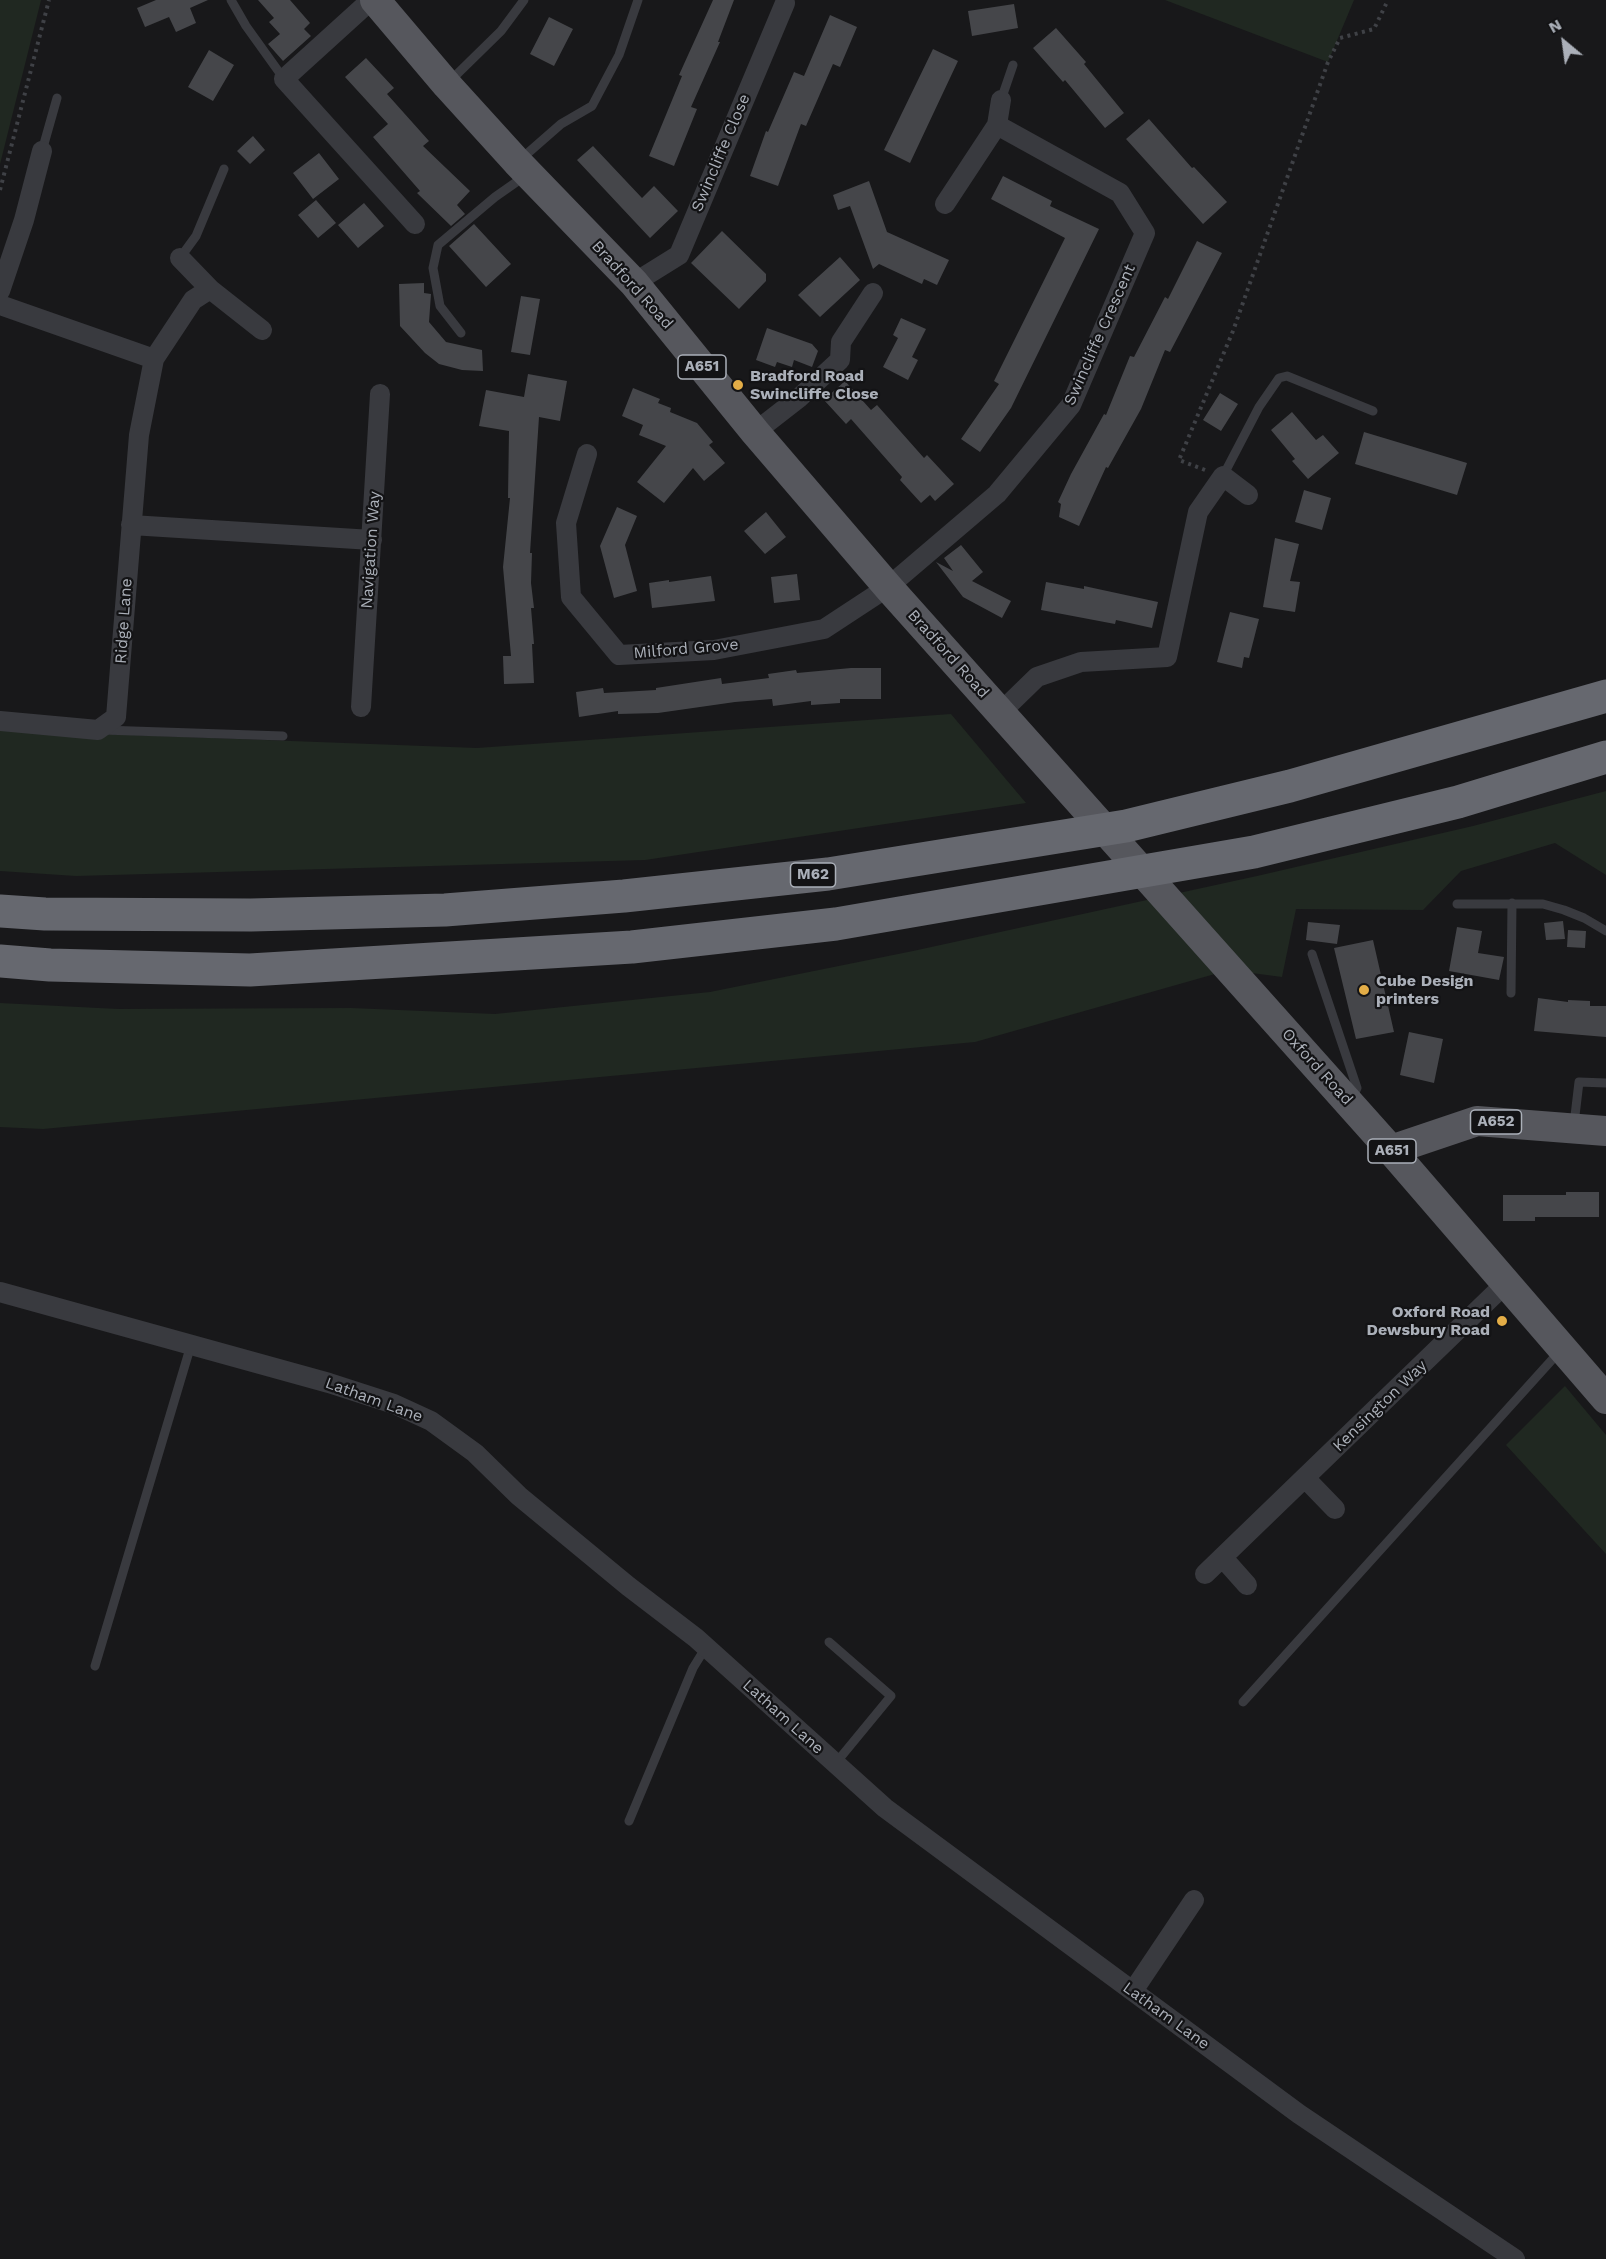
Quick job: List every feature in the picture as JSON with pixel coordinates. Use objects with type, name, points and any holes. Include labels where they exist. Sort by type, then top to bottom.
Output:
[{"type":"highway","name":"M62","points":[[0,911],[45,914],[251,915],[445,910],[624,896],[828,874],[1126,825],[1290,786],[1606,696]]},
{"type":"highway","points":[[0,961],[50,965],[250,970],[632,947],[836,924],[1254,852],[1458,802],[1606,757]]},
{"type":"main road","name":"Bradford Road","points":[[373,0],[522,168],[634,283],[755,432],[888,587],[1024,738]]},
{"type":"main road","name":"Oxford Road","points":[[1024,738],[1172,907],[1392,1150],[1606,1399]]},
{"type":"main road","name":"A652","points":[[1392,1150],[1477,1121],[1606,1131]]},
{"type":"street","name":"Bradford Road","points":[[284,79],[373,0]]},
{"type":"street","name":"Swincliffe Close","points":[[634,283],[679,255],[785,3]]},
{"type":"street","points":[[284,79],[415,224]]},
{"type":"street","points":[[945,204],[997,125],[1001,100]]},
{"type":"street","name":"Swincliffe Crescent","points":[[888,587],[997,494],[1071,405],[1145,233],[1120,193],[997,125]]},
{"type":"street","points":[[0,291],[24,219],[42,151]]},
{"type":"street","points":[[180,258],[210,289],[262,330]]},
{"type":"street","points":[[0,305],[154,360],[193,300],[210,289]]},
{"type":"street","points":[[755,432],[800,397],[840,360],[842,342],[873,293]]},
{"type":"street","name":"Ridge Lane","points":[[98,730],[116,717],[139,435],[154,360]]},
{"type":"street","name":"Navigation Way","points":[[361,707],[380,394]]},
{"type":"street","name":"Milford Grove","points":[[587,454],[566,523],[571,597],[619,654],[714,650],[824,629],[888,587]]},
{"type":"street","points":[[1001,712],[1037,677],[1081,662],[1167,657],[1198,512],[1223,476],[1248,495]]},
{"type":"street","points":[[131,525],[372,540]]},
{"type":"street","points":[[0,721],[98,730]]},
{"type":"street","name":"Kensington Way","points":[[1205,1574],[1506,1283]]},
{"type":"street","name":"Latham Lane","points":[[0,1292],[351,1390],[394,1404],[431,1421],[475,1453],[519,1496],[706,1647],[885,1808],[1299,2114],[1512,2258]]},
{"type":"street","points":[[1305,1478],[1335,1509]]},
{"type":"street","points":[[1223,1558],[1247,1585]]},
{"type":"street","points":[[1133,1991],[1194,1900]]},
{"type":"lane","points":[[231,0],[246,26],[284,79]]},
{"type":"lane","points":[[447,85],[501,31],[524,0]]},
{"type":"lane","points":[[461,333],[440,306],[433,268],[438,245],[495,197],[554,130],[592,106],[619,55],[638,0]]},
{"type":"lane","points":[[1001,100],[1013,64]]},
{"type":"lane","points":[[42,151],[57,98]]},
{"type":"lane","points":[[180,258],[196,236],[224,169]]},
{"type":"lane","points":[[1223,476],[1259,407],[1279,378],[1287,376],[1373,411]]},
{"type":"lane","points":[[98,730],[283,736]]},
{"type":"lane","points":[[1511,993],[1512,903]]},
{"type":"lane","points":[[1457,904],[1543,904],[1584,918],[1606,931]]},
{"type":"lane","points":[[1312,954],[1357,1088],[1350,1104]]},
{"type":"lane","points":[[1574,1128],[1579,1082],[1606,1083]]},
{"type":"lane","points":[[94,1666],[191,1345]]},
{"type":"lane","points":[[1243,1702],[1563,1348]]},
{"type":"lane","points":[[830,1642],[891,1696],[835,1764]]},
{"type":"lane","points":[[629,1821],[693,1668],[706,1647]]},
{"type":"path","points":[[0,190],[49,0]]},
{"type":"path","points":[[1223,476],[1179,460],[1233,331],[1328,62],[1340,38],[1374,29],[1388,0]]},
{"type":"shaded area","points":[[0,0],[41,0],[0,164]]},
{"type":"shaded area","points":[[1165,0],[1354,0],[1328,62]]},
{"type":"shaded area","points":[[951,714],[1026,803],[645,860],[76,876],[0,871],[0,730],[477,748]]},
{"type":"shaded area","points":[[1606,791],[1606,875],[1555,843],[1461,871],[1423,910],[1296,909],[1282,977],[1229,970],[975,1042],[43,1129],[0,1127],[0,1003],[118,1009],[351,1008],[495,1014],[710,992],[913,951],[1257,876],[1473,826]]},
{"type":"shaded area","points":[[1565,1386],[1606,1435],[1606,1554],[1506,1445]]},
{"type":"building","points":[[156,0],[208,0],[190,8],[196,23],[176,32],[169,17],[145,27],[137,8]]},
{"type":"building","points":[[258,0],[290,0],[310,23],[304,29],[311,36],[283,61],[268,44],[280,34],[269,22],[274,18]]},
{"type":"building","points":[[713,0],[734,0],[718,42],[720,42],[691,107],[697,109],[674,166],[649,156],[682,76],[679,75]]},
{"type":"building","points":[[1014,4],[1018,28],[972,36],[968,11]]},
{"type":"building","points":[[830,15],[857,27],[840,67],[833,64],[806,126],[801,124],[778,186],[750,176],[766,131],[768,132],[794,72],[804,76]]},
{"type":"building","points":[[549,17],[573,29],[554,66],[530,54]]},
{"type":"building","points":[[1056,28],[1086,62],[1084,64],[1124,113],[1105,128],[1065,80],[1063,82],[1033,48]]},
{"type":"building","points":[[933,49],[958,61],[910,163],[884,150]]},
{"type":"building","points":[[209,50],[234,65],[213,101],[188,87]]},
{"type":"building","points":[[366,58],[394,88],[387,94],[429,141],[423,146],[470,191],[457,205],[465,214],[451,226],[417,193],[420,191],[373,137],[388,124],[345,77]]},
{"type":"building","points":[[1149,119],[1192,168],[1194,167],[1227,202],[1203,224],[1126,139]]},
{"type":"building","points":[[253,136],[265,150],[250,164],[237,151]]},
{"type":"building","points":[[593,146],[642,198],[654,186],[678,211],[650,238],[577,160]]},
{"type":"building","points":[[319,153],[339,179],[313,199],[293,173]]},
{"type":"building","points":[[1003,176],[1052,201],[1050,206],[1099,229],[1011,408],[980,452],[961,439],[999,384],[994,381],[1065,238],[991,199]]},
{"type":"building","points":[[869,181],[887,232],[949,260],[937,285],[924,279],[922,284],[879,264],[873,269],[850,206],[838,210],[833,195]]},
{"type":"building","points":[[316,200],[336,223],[318,238],[298,215]]},
{"type":"building","points":[[364,203],[384,226],[358,248],[338,225]]},
{"type":"building","points":[[474,224],[511,264],[486,287],[449,246]]},
{"type":"building","points":[[722,231],[766,274],[766,281],[739,309],[691,263]]},
{"type":"building","points":[[1197,241],[1222,253],[1170,352],[1165,350],[1141,409],[1108,468],[1106,467],[1079,526],[1059,517],[1061,504],[1058,502],[1104,414],[1106,415],[1130,356],[1134,357],[1165,297],[1168,299]]},
{"type":"building","points":[[840,257],[860,280],[820,317],[798,295]]},
{"type":"building","points":[[424,283],[424,293],[431,294],[429,322],[446,342],[482,350],[483,371],[462,370],[439,364],[425,353],[400,326],[399,284]]},
{"type":"building","points":[[521,296],[540,299],[530,355],[511,352]]},
{"type":"building","points":[[901,318],[926,329],[912,357],[918,360],[908,380],[883,367],[898,338],[893,335]]},
{"type":"building","points":[[767,328],[812,344],[818,351],[812,367],[794,360],[792,367],[777,362],[775,367],[756,360]]},
{"type":"building","points":[[528,374],[567,381],[560,421],[539,417],[530,553],[532,553],[531,583],[534,608],[531,608],[534,683],[504,684],[503,656],[511,656],[503,567],[510,498],[508,498],[509,431],[479,426],[486,390],[524,397]]},
{"type":"building","points":[[845,381],[871,410],[877,405],[924,458],[927,455],[954,484],[935,501],[930,495],[921,503],[900,480],[902,477],[851,419],[846,424],[824,400]]},
{"type":"building","points":[[633,388],[660,399],[658,403],[671,408],[670,412],[697,423],[713,442],[709,445],[725,463],[704,481],[693,468],[664,503],[637,482],[666,446],[639,435],[643,425],[622,416]]},
{"type":"building","points":[[1220,393],[1238,404],[1221,431],[1203,420]]},
{"type":"building","points":[[1292,412],[1316,440],[1323,435],[1339,453],[1308,479],[1292,461],[1295,459],[1271,430]]},
{"type":"building","points":[[1364,432],[1467,463],[1457,495],[1355,464]]},
{"type":"building","points":[[1304,490],[1331,498],[1322,530],[1295,522]]},
{"type":"building","points":[[617,507],[637,516],[625,545],[637,591],[614,598],[600,546]]},
{"type":"building","points":[[766,512],[786,537],[765,554],[744,531]]},
{"type":"building","points":[[1275,538],[1299,544],[1290,581],[1300,582],[1295,612],[1263,607]]},
{"type":"building","points":[[961,545],[983,572],[972,581],[1011,601],[1002,618],[963,597],[936,562],[953,571],[944,558]]},
{"type":"building","points":[[797,574],[800,600],[774,603],[771,577]]},
{"type":"building","points":[[711,576],[715,601],[652,608],[649,583]]},
{"type":"building","points":[[1046,582],[1084,589],[1084,586],[1158,602],[1152,628],[1116,620],[1115,624],[1041,610]]},
{"type":"building","points":[[1230,612],[1259,619],[1249,658],[1244,657],[1242,668],[1217,662]]},
{"type":"building","points":[[881,668],[881,699],[840,699],[840,703],[811,705],[811,701],[773,706],[772,699],[658,713],[618,714],[618,711],[579,717],[576,692],[603,688],[604,693],[656,690],[656,688],[721,678],[722,684],[769,678],[768,674],[796,670],[797,673]]},
{"type":"building","points":[[1563,921],[1565,939],[1546,940],[1544,923]]},
{"type":"building","points":[[1308,922],[1340,925],[1337,944],[1306,940]]},
{"type":"building","points":[[1457,927],[1482,931],[1478,953],[1504,957],[1499,980],[1449,971]]},
{"type":"building","points":[[1568,930],[1586,931],[1585,948],[1567,947]]},
{"type":"building","name":"Cube Design printers","points":[[1373,940],[1394,1032],[1356,1039],[1334,948]]},
{"type":"building","points":[[1538,998],[1568,1002],[1568,1000],[1590,1001],[1590,1006],[1606,1006],[1606,1037],[1534,1031]]},
{"type":"building","points":[[1409,1032],[1443,1039],[1434,1083],[1400,1075]]},
{"type":"building","points":[[1566,1192],[1599,1192],[1599,1217],[1535,1217],[1535,1221],[1503,1221],[1503,1195],[1566,1195]]},
{"type":"place","name":"Bradford Road Swincliffe Close","points":[[738,385]]},
{"type":"place","name":"Cube Design printers","points":[[1364,990]]},
{"type":"place","name":"Oxford Road Dewsbury Road","points":[[1502,1321]]}]
